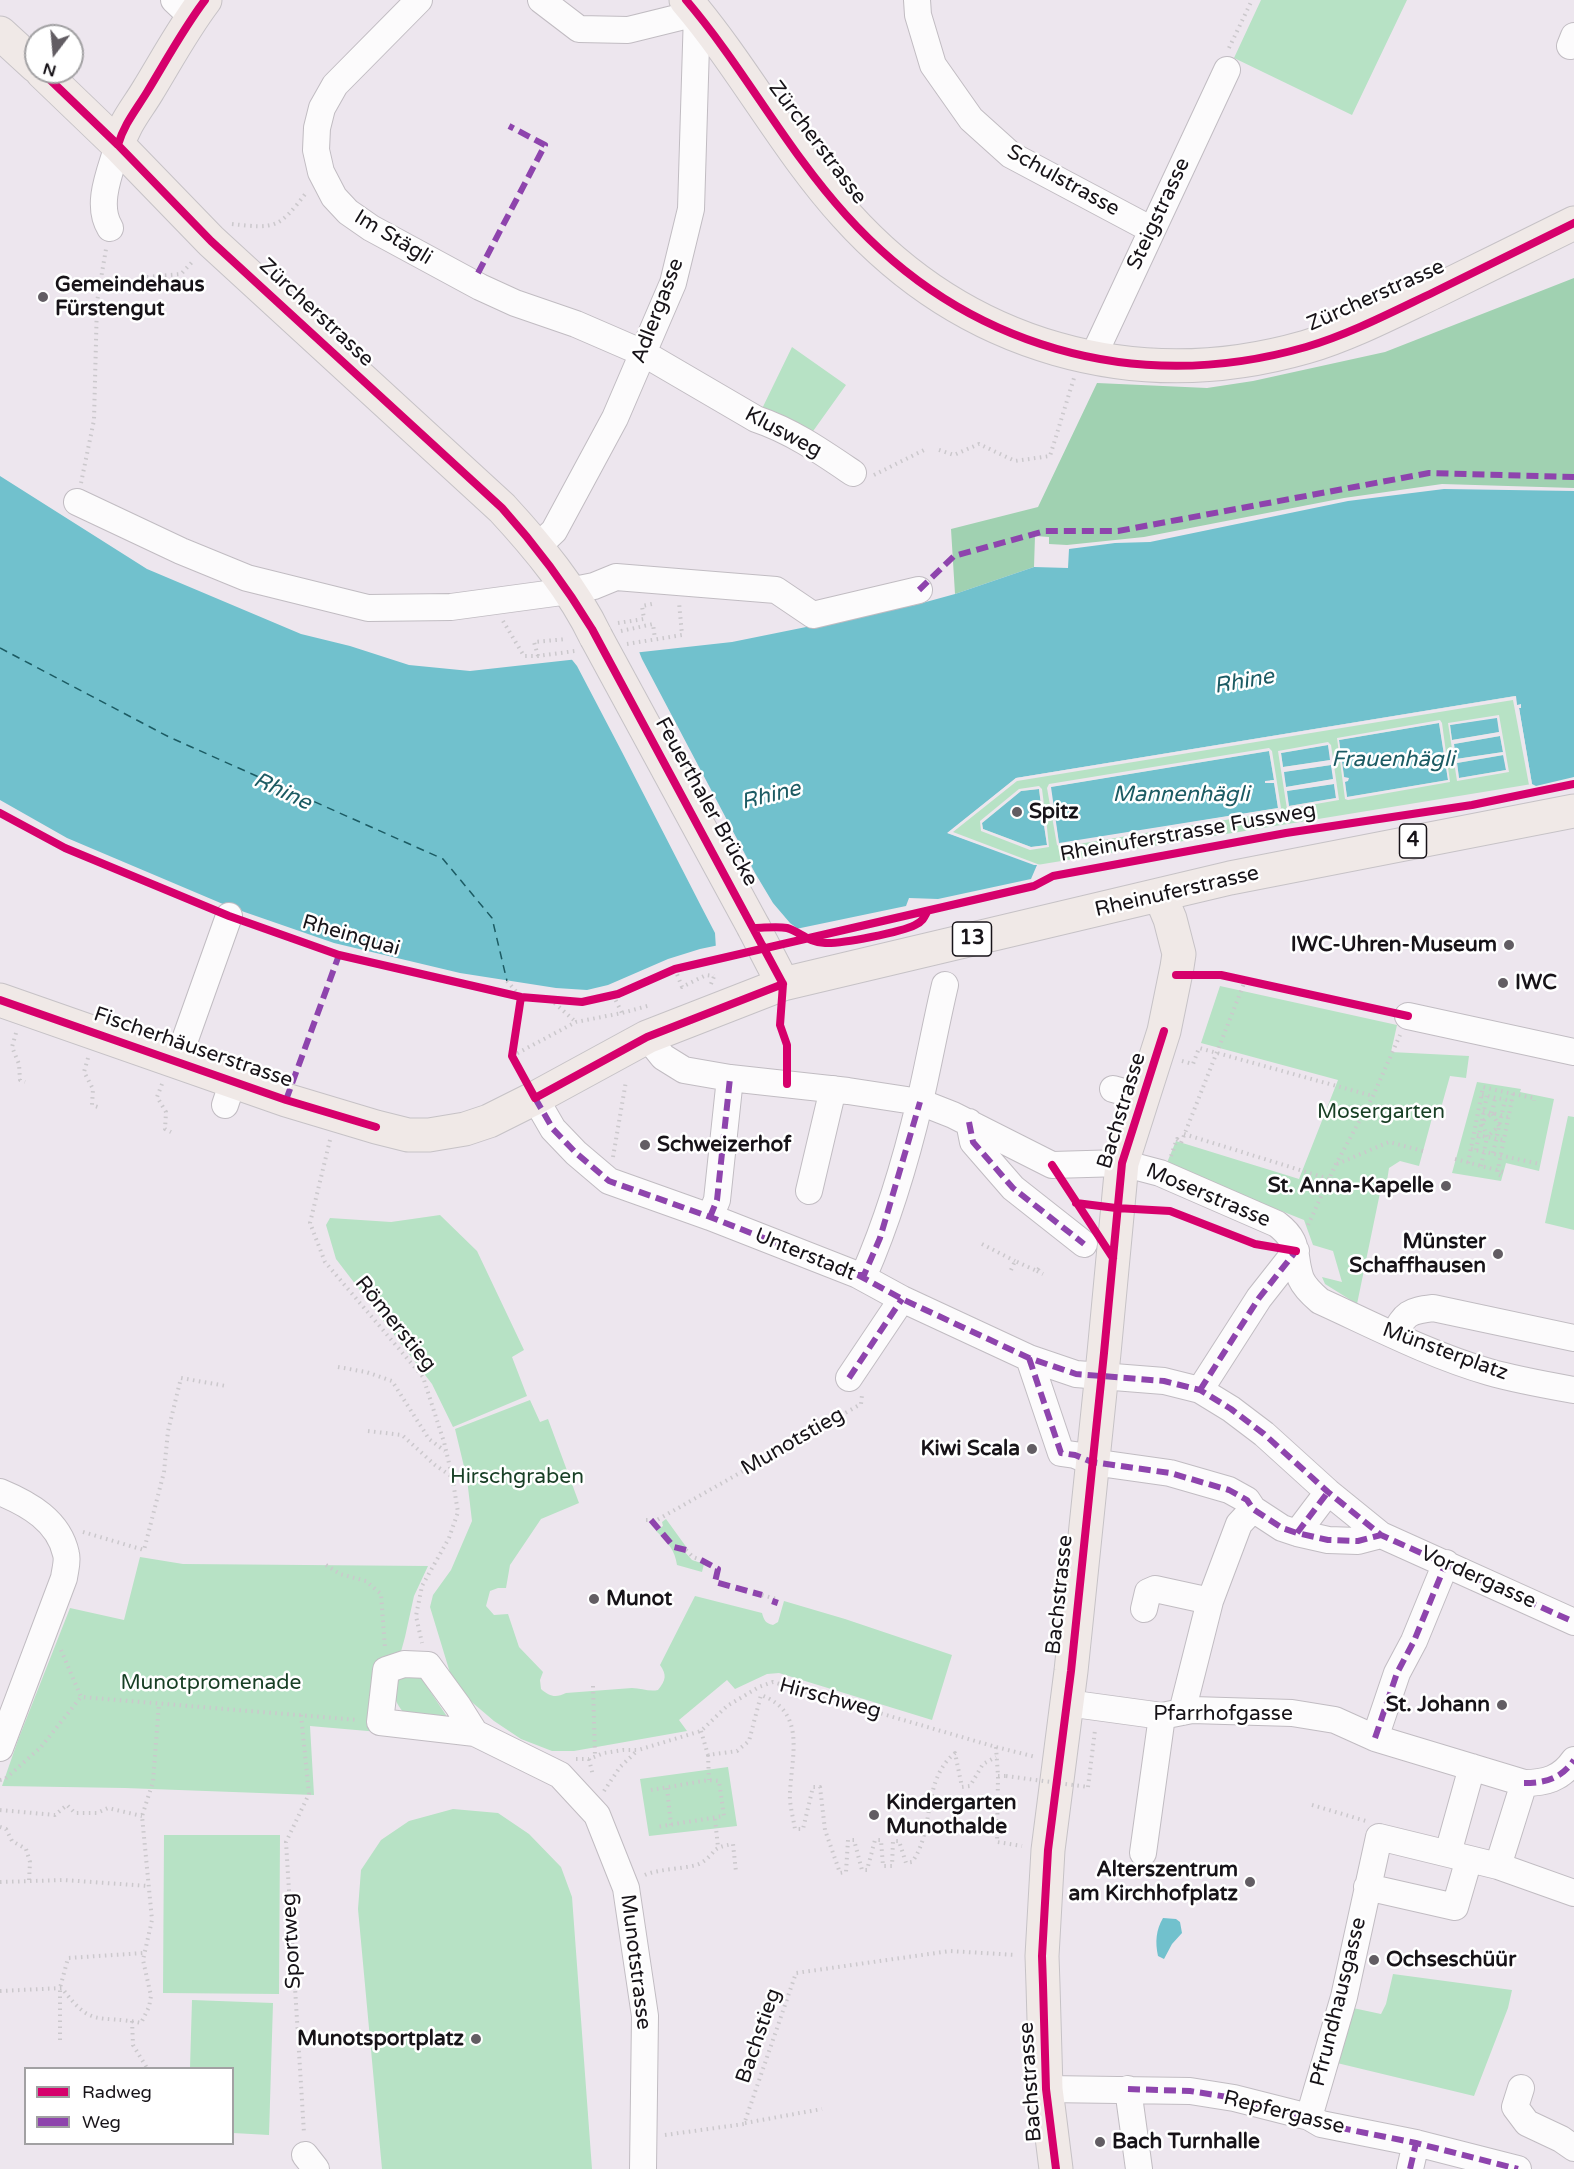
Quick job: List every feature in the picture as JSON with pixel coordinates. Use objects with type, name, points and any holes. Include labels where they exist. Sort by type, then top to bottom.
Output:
[{"type":"main road","points":[[118,145],[123,128],[142,100],[190,6]]},
{"type":"main road","name":"Zürcherstrasse","points":[[692,7],[735,62],[812,174],[847,216],[897,264],[944,300],[996,328],[1049,347],[1156,366],[1201,366],[1252,360],[1307,346],[1359,328],[1574,223]]},
{"type":"main road","points":[[0,33],[24,55]]},
{"type":"main road","name":"Zürcherstrasse","points":[[54,84],[212,241],[502,508],[537,547],[601,637]]},
{"type":"main road","name":"Feuerthaler Brücke","points":[[601,637],[777,972]]},
{"type":"main road","name":"Rheinuferstrasse","points":[[777,972],[1160,895],[1247,874],[1574,812]]},
{"type":"main road","name":"Bachstrasse","points":[[1056,2169],[1047,2089],[1042,1944],[1048,1850],[1067,1703],[1128,1093],[1164,1031],[1178,967],[1179,954],[1170,919],[1160,895]]},
{"type":"main road","name":"Fischerhäuserstrasse","points":[[0,1000],[225,1092],[336,1116],[408,1135],[429,1135],[465,1129],[489,1121],[647,1037],[777,972]]},
{"type":"street","name":"Im Stägli","points":[[419,0],[335,85],[322,108],[317,128],[316,150],[321,172],[334,197],[348,212],[371,228],[480,287],[643,353]]},
{"type":"street","points":[[541,0],[579,28],[628,30],[692,7]]},
{"type":"street","name":"Schulstrasse","points":[[917,0],[918,15],[933,65],[971,119],[1011,155],[1152,230]]},
{"type":"street","name":"Adlergasse","points":[[537,547],[554,531],[615,418],[673,283],[692,209],[692,7]]},
{"type":"street","name":"Steigstrasse","points":[[1091,354],[1227,70]]},
{"type":"street","points":[[110,228],[105,221],[104,196],[118,145]]},
{"type":"street","name":"Klusweg","points":[[643,353],[756,419],[806,441],[853,473]]},
{"type":"street","points":[[77,502],[181,551],[247,578],[368,608],[451,607],[569,591],[594,586],[616,577],[776,590],[813,615],[919,590]]},
{"type":"street","points":[[170,1071],[229,916]]},
{"type":"street","points":[[858,1275],[864,1275],[880,1238],[920,1102],[945,985]]},
{"type":"street","points":[[1408,1016],[1574,1052]]},
{"type":"street","name":"Moserstrasse","points":[[647,1037],[663,1057],[684,1070],[920,1102],[969,1122],[1052,1165],[1122,1162],[1160,1173],[1277,1224],[1288,1233],[1296,1251],[1301,1280],[1320,1301]]},
{"type":"street","points":[[710,1217],[717,1200],[730,1078]]},
{"type":"street","points":[[809,1191],[833,1089]]},
{"type":"street","name":"Unterstadt","points":[[535,1098],[553,1129],[609,1181],[710,1217],[858,1275],[902,1299],[1029,1358],[1076,1374],[1101,1376]]},
{"type":"street","points":[[969,1122],[973,1142],[1013,1188],[1084,1244]]},
{"type":"street","points":[[1200,1390],[1259,1299],[1296,1251]]},
{"type":"street","name":"Munotstieg","points":[[849,1378],[902,1299]]},
{"type":"street","name":"Münsterplatz","points":[[1320,1301],[1425,1349],[1489,1372],[1574,1390]]},
{"type":"street","points":[[1394,1335],[1402,1318],[1414,1310],[1433,1308],[1574,1338]]},
{"type":"street","points":[[1029,1358],[1061,1453],[1075,1455],[1092,1462],[1170,1473],[1229,1490],[1247,1500],[1253,1509],[1282,1528],[1297,1533],[1328,1539],[1358,1540],[1381,1535]]},
{"type":"street","name":"Vordergasse","points":[[1101,1376],[1164,1382],[1200,1390],[1231,1409],[1264,1434],[1328,1492],[1381,1535],[1574,1622]]},
{"type":"street","points":[[0,1492],[37,1511],[50,1523],[61,1538],[67,1556],[64,1578],[0,1748]]},
{"type":"street","points":[[1297,1533],[1328,1492]]},
{"type":"street","points":[[1143,1853],[1172,1714],[1239,1524],[1253,1509]]},
{"type":"street","points":[[1375,1738],[1397,1673],[1414,1641],[1446,1563]]},
{"type":"street","points":[[1144,1609],[1148,1592],[1155,1589],[1210,1601]]},
{"type":"street","points":[[404,1664],[428,1665],[475,1733],[380,1722],[386,1670],[404,1664]]},
{"type":"street","name":"Pfarrhofgasse","points":[[1067,1703],[1172,1714],[1192,1710],[1292,1713],[1335,1720],[1375,1738],[1524,1783]]},
{"type":"street","name":"Munotstrasse","points":[[475,1733],[560,1774],[597,1815],[626,1888],[645,2016],[643,2169]]},
{"type":"street","points":[[1498,1866],[1524,1783],[1544,1783],[1568,1770],[1574,1760]]},
{"type":"street","points":[[1367,1887],[1455,1907],[1458,1856],[1472,1767]]},
{"type":"street","points":[[1379,1837],[1498,1866],[1574,1893]]},
{"type":"street","name":"Pfrundhausgasse","points":[[1309,2117],[1344,1997],[1379,1837]]},
{"type":"street","points":[[1521,2088],[1515,2107],[1527,2123],[1561,2139],[1574,2148]]},
{"type":"street","name":"Repfergasse","points":[[1047,2089],[1128,2089],[1201,2093],[1234,2098],[1309,2117],[1321,2124],[1416,2143],[1518,2169]]},
{"type":"street","points":[[1128,2089],[1139,2169]]},
{"type":"street","points":[[1410,2169],[1416,2143]]},
{"type":"path","points":[[1227,70],[1228,50],[1252,0]]},
{"type":"path","points":[[226,224],[275,225],[288,216],[321,172]]},
{"type":"path","points":[[77,502],[94,420],[97,302],[110,228]]},
{"type":"path","points":[[147,277],[181,274],[193,261]]},
{"type":"path","points":[[939,450],[954,455],[979,444],[1015,461],[1050,456],[1091,354]]},
{"type":"path","points":[[853,473],[877,475],[926,449]]},
{"type":"path","points":[[538,656],[534,642],[601,637],[655,639],[682,635],[677,582]]},
{"type":"path","points":[[496,601],[500,617],[525,656],[538,656],[653,624],[655,639]]},
{"type":"path","points":[[601,637],[644,619],[642,606],[656,603]]},
{"type":"path","points":[[754,928],[788,928],[804,938],[824,944]]},
{"type":"path","points":[[798,940],[820,935]]},
{"type":"path","points":[[665,973],[686,967]]},
{"type":"path","points":[[675,969],[682,987],[706,975],[715,975],[710,985]]},
{"type":"path","points":[[1177,1140],[1181,1143],[1241,980],[1256,983]]},
{"type":"path","points":[[507,981],[521,997],[512,1056],[535,1098]]},
{"type":"path","points":[[509,994],[531,998]]},
{"type":"path","points":[[603,998],[616,995],[622,1013]]},
{"type":"path","points":[[540,998],[561,1000]]},
{"type":"path","points":[[550,999],[576,1022]]},
{"type":"path","points":[[512,1056],[576,1022],[661,1003]]},
{"type":"path","points":[[1296,1251],[1336,1164],[1373,1096],[1408,1016]]},
{"type":"path","points":[[17,1030],[12,1047],[19,1064],[20,1080],[25,1082]]},
{"type":"path","points":[[1194,1061],[1199,1048],[1373,1096]]},
{"type":"path","points":[[90,1055],[84,1072],[93,1089],[92,1105],[98,1107]]},
{"type":"path","points":[[170,1071],[157,1097],[166,1112],[165,1130],[171,1132]]},
{"type":"path","points":[[609,1181],[626,1081]]},
{"type":"path","points":[[1487,1137],[1479,1122],[1483,1087],[1534,1098],[1534,1101]]},
{"type":"path","points":[[1498,1168],[1513,1094]]},
{"type":"path","points":[[1482,1095],[1512,1101]]},
{"type":"path","points":[[1468,1162],[1487,1096]]},
{"type":"path","points":[[1495,1098],[1492,1113],[1499,1126]]},
{"type":"path","points":[[1493,1153],[1505,1100]]},
{"type":"path","points":[[1479,1110],[1508,1117]]},
{"type":"path","points":[[1479,1122],[1492,1113]]},
{"type":"path","points":[[1499,1126],[1506,1127]]},
{"type":"path","points":[[1481,1166],[1487,1137],[1499,1126]]},
{"type":"path","points":[[1184,1134],[1329,1179]]},
{"type":"path","points":[[1476,1135],[1503,1140]]},
{"type":"path","points":[[1476,1135],[1476,1150]]},
{"type":"path","points":[[1336,1164],[1389,1142],[1423,1151]]},
{"type":"path","points":[[1471,1149],[1540,1166]]},
{"type":"path","points":[[1455,1159],[1498,1168],[1504,1172]]},
{"type":"path","points":[[982,1244],[1043,1274]]},
{"type":"path","points":[[1011,1270],[1015,1261]]},
{"type":"path","points":[[1037,1271],[1041,1264]]},
{"type":"path","points":[[338,1367],[366,1372],[392,1381],[429,1439],[446,1451]]},
{"type":"path","points":[[50,1523],[144,1550],[164,1472],[168,1431],[181,1378],[226,1386]]},
{"type":"path","points":[[368,1431],[402,1435],[435,1465],[452,1476]]},
{"type":"path","points":[[686,1550],[701,1560]]},
{"type":"path","points":[[326,1565],[340,1574],[366,1581],[381,1594],[386,1670]]},
{"type":"path","points":[[762,1595],[776,1599]]},
{"type":"path","points":[[48,1619],[81,1697]]},
{"type":"path","points":[[593,1686],[595,1756]]},
{"type":"path","points":[[708,1755],[737,1751],[749,1741],[761,1695],[759,1687]]},
{"type":"path","points":[[761,1695],[776,1700],[788,1715],[795,1744],[789,1795],[795,1828],[803,1829],[813,1787],[820,1787],[825,1830],[840,1873],[846,1872],[848,1840],[854,1840],[862,1870],[867,1870],[875,1840],[881,1840],[883,1866],[892,1866],[893,1841],[899,1841],[906,1863],[912,1862],[920,1851],[931,1793],[946,1760],[955,1753],[962,1787],[970,1786],[983,1764],[996,1757]]},
{"type":"path","points":[[81,1697],[380,1722]]},
{"type":"path","points":[[0,1780],[41,1747],[81,1697]]},
{"type":"path","points":[[0,1990],[62,1988],[86,2015],[99,2019],[124,2019],[141,2023],[149,2007],[151,1996],[144,1971],[144,1953],[152,1920],[142,1816],[153,1782],[159,1703]]},
{"type":"path","points":[[701,1731],[708,1755],[709,1780]]},
{"type":"path","points":[[998,1776],[1088,1787],[1094,1736]]},
{"type":"path","points":[[996,1747],[997,1842],[1028,1847]]},
{"type":"path","points":[[598,1799],[620,1767],[638,1750]]},
{"type":"path","points":[[651,1790],[709,1780],[719,1781],[724,1816],[656,1827]]},
{"type":"path","points":[[667,1788],[671,1825]]},
{"type":"path","points":[[0,1810],[56,1815],[67,1805],[75,1813],[97,1813],[108,1808],[142,1816]]},
{"type":"path","points":[[1312,1805],[1370,1822],[1379,1837]]},
{"type":"path","points":[[715,1819],[718,1846]]},
{"type":"path","points":[[0,1827],[6,1829],[12,1841],[26,1849],[30,1862],[29,1881]]},
{"type":"path","points":[[657,1870],[701,1863],[718,1846],[733,1844],[736,1872]]},
{"type":"path","points":[[0,1882],[64,1880],[148,1886]]},
{"type":"path","points":[[60,2040],[60,1988],[68,1958],[144,1953]]},
{"type":"path","points":[[132,2021],[133,2045],[146,2067]]},
{"type":"path","points":[[643,2138],[744,2124],[822,2109]]},
{"type":"green space","points":[[1261,0],[1407,0],[1352,115],[1234,58]]},
{"type":"green space","points":[[1574,278],[1574,488],[1442,484],[1344,498],[1144,537],[1067,545],[1049,544],[1049,537],[1035,536],[1034,567],[955,594],[951,529],[1038,507],[1097,383],[1207,388],[1253,381],[1385,352]]},
{"type":"green space","points":[[792,347],[846,385],[806,441],[757,419]]},
{"type":"green space","points":[[1516,696],[1532,784],[1037,865],[947,833],[1016,778]]},
{"type":"green space","name":"Mosergarten","points":[[1220,986],[1397,1025],[1391,1052],[1469,1056],[1466,1078],[1450,1076],[1441,1108],[1435,1107],[1419,1166],[1400,1161],[1389,1168],[1387,1181],[1395,1191],[1381,1188],[1357,1304],[1325,1284],[1322,1277],[1342,1282],[1333,1251],[1313,1245],[1304,1220],[1166,1165],[1176,1141],[1299,1179],[1338,1080],[1201,1043]]},
{"type":"green space","points":[[1477,1082],[1521,1089],[1520,1092],[1554,1099],[1539,1171],[1506,1163],[1501,1181],[1452,1173]]},
{"type":"green space","points":[[1568,1116],[1574,1117],[1574,1230],[1545,1223]]},
{"type":"green space","points":[[440,1215],[477,1251],[524,1350],[512,1357],[527,1396],[453,1427],[432,1384],[336,1259],[326,1225],[330,1218],[391,1222]]},
{"type":"green space","name":"Hirschgraben","points":[[530,1400],[540,1422],[548,1419],[579,1503],[541,1519],[510,1565],[506,1588],[490,1591],[486,1606],[494,1615],[508,1614],[519,1647],[543,1672],[540,1680],[541,1689],[544,1692],[559,1696],[566,1693],[632,1688],[658,1690],[665,1678],[660,1665],[695,1596],[762,1613],[765,1621],[773,1625],[778,1622],[784,1601],[952,1655],[932,1720],[779,1673],[767,1674],[735,1689],[727,1680],[679,1720],[687,1731],[574,1751],[552,1751],[521,1739],[494,1721],[467,1698],[451,1676],[430,1607],[433,1595],[451,1570],[472,1521],[467,1479],[455,1429]]},
{"type":"green space","points":[[666,1519],[687,1548],[684,1551],[692,1560],[704,1564],[702,1572],[677,1565],[670,1546],[656,1531],[663,1526],[662,1522]]},
{"type":"green space","name":"Munotpromenade","points":[[140,1557],[183,1564],[428,1566],[414,1596],[379,1732],[310,1726],[314,1795],[2,1786],[70,1608],[124,1620]]},
{"type":"green space","points":[[408,1673],[420,1676],[446,1715],[444,1720],[403,1712],[396,1701],[394,1691],[398,1681]]},
{"type":"green space","points":[[728,1767],[737,1826],[649,1836],[640,1779]]},
{"type":"green space","name":"Munotsportplatz","points":[[453,1809],[498,1813],[529,1834],[561,1867],[572,1897],[592,2169],[382,2169],[358,1909],[361,1870],[381,1840],[409,1821]]},
{"type":"green space","points":[[164,1835],[280,1835],[279,1994],[163,1993]]},
{"type":"green space","points":[[1393,1974],[1512,1990],[1508,2008],[1474,2096],[1337,2063],[1353,2008],[1381,2014],[1386,2004]]},
{"type":"green space","points":[[192,2000],[273,2003],[269,2135],[234,2133],[234,2067],[190,2067]]},
{"type":"water","name":"Rhine","points":[[0,476],[147,569],[301,634],[350,646],[409,665],[470,671],[732,642],[915,605],[1034,567],[1068,568],[1069,549],[1115,543],[1150,542],[1348,501],[1444,489],[1574,491],[1574,777],[1536,786],[1532,784],[1519,708],[1521,708],[1517,705],[1515,696],[1016,778],[948,833],[1037,865],[1031,879],[938,899],[909,898],[906,906],[700,949],[668,959],[608,985],[587,990],[556,988],[460,973],[334,943],[230,907],[67,838],[0,800]]},
{"type":"water","points":[[1497,717],[1500,732],[1452,740],[1450,725]]},
{"type":"water","name":"Frauenhägli","points":[[1439,723],[1448,780],[1347,797],[1339,740]]},
{"type":"water","points":[[1500,736],[1503,752],[1456,759],[1454,744]]},
{"type":"water","points":[[1328,745],[1331,760],[1283,767],[1281,753]]},
{"type":"water","name":"Mannenhägli","points":[[1269,751],[1274,780],[1270,780],[1271,783],[1274,782],[1278,808],[1059,844],[1050,787]]},
{"type":"water","points":[[1504,755],[1506,770],[1459,778],[1457,763]]},
{"type":"water","points":[[1331,765],[1334,779],[1286,787],[1283,772]]},
{"type":"water","points":[[1334,784],[1336,798],[1289,806],[1286,791]]},
{"type":"water","name":"Spitz","points":[[1039,789],[1041,805],[1039,805],[1047,845],[1031,847],[983,829],[982,823],[1021,791]]},
{"type":"water","points":[[1163,1918],[1176,1919],[1180,1922],[1182,1933],[1172,1944],[1164,1959],[1158,1956],[1157,1946],[1157,1936]]},
{"type":"pier","points":[[638,649],[755,873],[773,903],[790,923],[801,931],[716,949],[715,933],[577,666],[569,656]]},
{"type":"pier","points":[[1516,696],[1517,705],[1521,704],[1519,708],[1532,784],[1529,785],[1513,700],[1017,781],[953,832],[1040,865],[1034,865],[947,833],[1016,778]]},
{"type":"pier","points":[[1499,715],[1509,772],[1457,781],[1448,723]],"holes":[[[1497,718],[1499,732],[1452,740],[1450,725]],[[1500,736],[1503,752],[1456,759],[1454,744]],[[1503,755],[1506,770],[1459,778],[1457,763]]]},
{"type":"pier","points":[[1440,720],[1450,782],[1345,799],[1337,738]],"holes":[[[1439,723],[1448,780],[1347,797],[1345,782],[1349,778],[1344,777],[1339,740]]]},
{"type":"pier","points":[[1328,742],[1331,745],[1339,800],[1287,809],[1278,751]],"holes":[[[1328,745],[1330,760],[1283,767],[1281,753]],[[1331,765],[1333,779],[1286,787],[1284,772]],[[1334,784],[1336,798],[1289,806],[1287,791]]]},
{"type":"pier","points":[[1269,748],[1272,751],[1281,808],[1280,811],[1060,847],[1057,845],[1047,788],[1049,784]],"holes":[[[1269,751],[1274,780],[1265,781],[1265,783],[1274,783],[1278,808],[1059,843],[1051,787]]]},
{"type":"pier","points":[[1039,786],[1042,789],[1044,805],[1042,808],[1046,818],[1049,847],[1030,850],[981,831],[980,821],[1019,789]],"holes":[[[1039,789],[1041,805],[1038,805],[1041,819],[1043,819],[1047,845],[1031,847],[983,829],[982,823],[1021,791]]]},
{"type":"ferry route","points":[[0,648],[169,737],[443,859],[492,918],[507,981]]},
{"type":"marked path","points":[[478,273],[545,145],[509,126]]},
{"type":"marked path","points":[[919,590],[954,556],[1045,531],[1118,531],[1429,473],[1574,477]]},
{"type":"marked path","points":[[286,1100],[339,955]]},
{"type":"marked path","points":[[710,1217],[717,1200],[730,1078]]},
{"type":"marked path","points":[[535,1098],[553,1129],[576,1153],[609,1181],[710,1217],[858,1275],[902,1299],[1029,1358],[1076,1374],[1164,1381],[1200,1390],[1231,1409],[1264,1434],[1328,1492],[1381,1535],[1574,1622]]},
{"type":"marked path","points":[[858,1275],[864,1275],[880,1238],[920,1102]]},
{"type":"marked path","points":[[969,1122],[973,1142],[1013,1188],[1084,1244]]},
{"type":"marked path","points":[[1200,1390],[1259,1298],[1296,1251]]},
{"type":"marked path","points":[[849,1378],[902,1299]]},
{"type":"marked path","points":[[1029,1358],[1061,1453],[1075,1455],[1092,1462],[1170,1473],[1229,1490],[1247,1500],[1253,1509],[1282,1528],[1297,1533],[1328,1540],[1358,1541],[1381,1535]]},
{"type":"marked path","points":[[1297,1533],[1328,1492]]},
{"type":"marked path","points":[[651,1520],[674,1547],[686,1550]]},
{"type":"marked path","points":[[701,1560],[718,1569],[715,1582],[762,1595]]},
{"type":"marked path","points":[[1375,1738],[1397,1673],[1414,1641],[1446,1563]]},
{"type":"marked path","points":[[774,1605],[776,1599]]},
{"type":"marked path","points":[[1524,1783],[1552,1779],[1564,1772],[1574,1760]]},
{"type":"marked path","points":[[1128,2089],[1190,2091],[1234,2098],[1309,2117],[1321,2124],[1416,2143],[1518,2169]]},
{"type":"marked path","points":[[1410,2169],[1416,2143]]},
{"type":"cycle path","points":[[118,145],[131,117],[205,0]]},
{"type":"cycle path","points":[[686,0],[727,53],[824,190],[893,261],[944,298],[999,328],[1056,349],[1117,362],[1179,366],[1242,361],[1306,347],[1371,322],[1574,223]]},
{"type":"cycle path","points":[[54,84],[118,145],[211,241],[502,508],[527,537],[561,581],[592,629],[783,984]]},
{"type":"cycle path","name":"Rheinuferstrasse Fussweg","points":[[0,813],[65,848],[229,916],[339,955],[521,997],[582,1002],[618,994],[675,969],[1034,886],[1053,876],[1286,833],[1472,805],[1574,784]]},
{"type":"cycle path","points":[[754,928],[787,928],[814,941],[844,942],[908,928],[921,921],[927,912]]},
{"type":"cycle path","points":[[1176,975],[1221,975],[1408,1016]]},
{"type":"cycle path","points":[[783,984],[780,1025],[787,1045],[787,1084]]},
{"type":"cycle path","points":[[521,997],[512,1056],[535,1098],[647,1037],[783,984]]},
{"type":"cycle path","points":[[0,1000],[286,1100],[376,1127]]},
{"type":"cycle path","points":[[1056,2169],[1046,2089],[1042,1956],[1048,1850],[1071,1671],[1122,1163],[1164,1031]]},
{"type":"cycle path","points":[[1052,1165],[1113,1258]]},
{"type":"cycle path","points":[[1076,1203],[1170,1211],[1255,1244],[1296,1251]]},
{"type":"place","name":"Gemeindehaus Fürstengut","points":[[43,297]]},
{"type":"place","name":"Spitz","points":[[1017,812]]},
{"type":"place","name":"IWC-Uhren-Museum","points":[[1509,945]]},
{"type":"place","name":"IWC","points":[[1503,983]]},
{"type":"place","name":"Schweizerhof","points":[[645,1145]]},
{"type":"place","name":"St. Anna-Kapelle","points":[[1446,1186]]},
{"type":"place","name":"Münster Schaffhausen","points":[[1498,1254]]},
{"type":"place","name":"Kiwi Scala","points":[[1032,1449]]},
{"type":"place","name":"Munot","points":[[594,1599]]},
{"type":"place","name":"St. Johann","points":[[1502,1705]]},
{"type":"place","name":"Kindergarten Munothalde","points":[[874,1815]]},
{"type":"place","name":"Alterszentrum am Kirchhofplatz","points":[[1250,1882]]},
{"type":"place","name":"Ochseschüür","points":[[1374,1960]]},
{"type":"place","name":"Munotsportplatz","points":[[476,2039]]},
{"type":"place","name":"Bach Turnhalle","points":[[1100,2142]]}]
